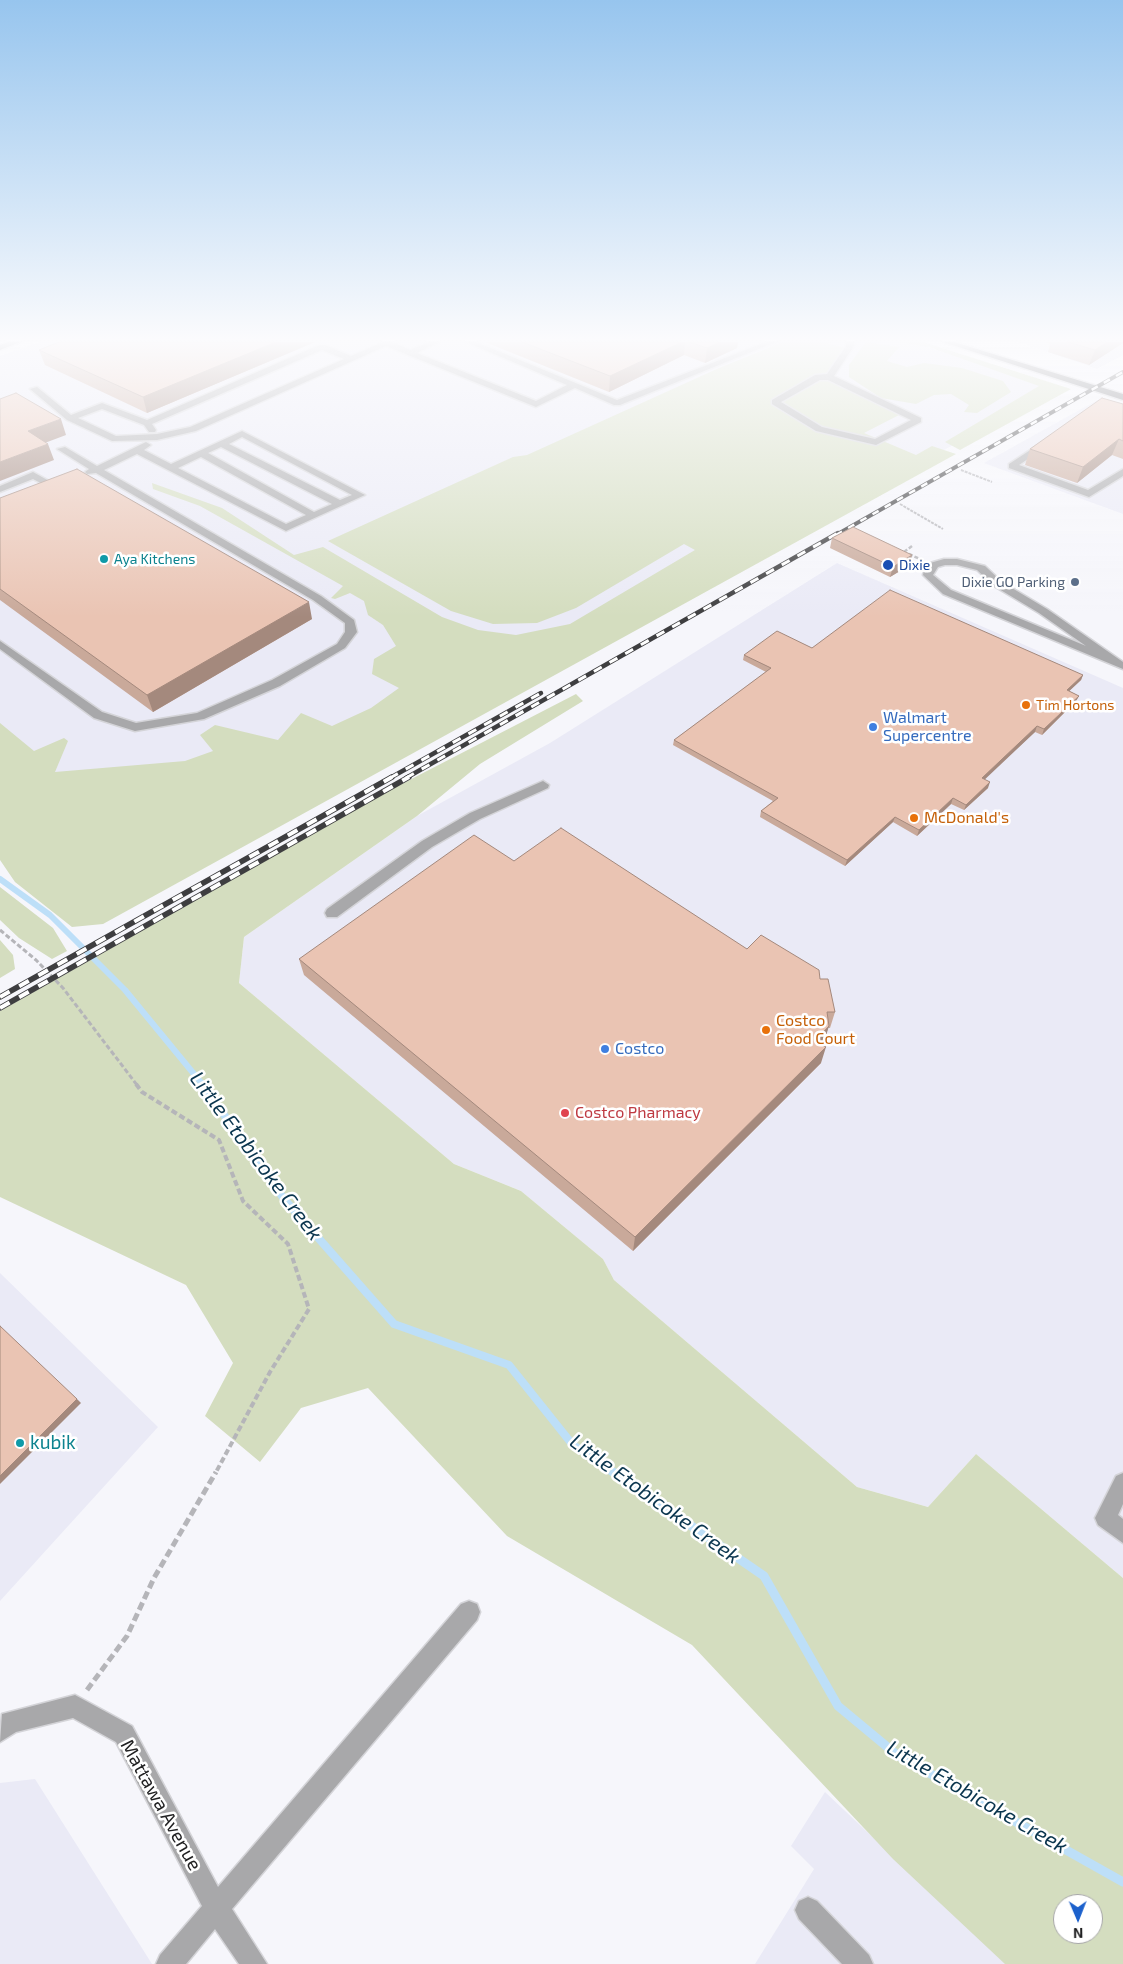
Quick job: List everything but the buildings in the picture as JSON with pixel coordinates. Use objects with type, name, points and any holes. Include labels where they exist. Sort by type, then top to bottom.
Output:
[{"type":"street","points":[[104,434],[115,439],[157,437],[172,434]]},
{"type":"street","points":[[155,434],[157,437]]},
{"type":"street","points":[[138,451],[170,468],[286,528],[360,495],[242,434],[170,468]]},
{"type":"street","points":[[839,434],[876,442],[892,434]]},
{"type":"street","points":[[80,476],[138,451],[157,437]]},
{"type":"street","points":[[1051,439],[1012,466],[1089,494],[1123,472]]},
{"type":"street","points":[[222,444],[340,504]]},
{"type":"street","points":[[0,644],[98,715],[135,727],[200,716],[276,683],[341,646],[351,632],[350,622],[317,598],[62,449]]},
{"type":"street","points":[[202,453],[314,516]]},
{"type":"street","points":[[0,489],[33,475],[55,487]]},
{"type":"street","points":[[957,562],[981,568],[998,584],[1043,611],[1121,666],[947,592],[928,575],[934,565],[957,562]]},
{"type":"street","points":[[332,913],[427,844],[475,816],[543,785]]},
{"type":"street","points":[[1123,1483],[1105,1518],[1123,1532]]},
{"type":"street","points":[[169,1964],[469,1612]]},
{"type":"street","points":[[0,1730],[10,1722],[75,1706]]},
{"type":"street","name":"Mattawa Avenue","points":[[75,1706],[124,1734],[216,1908],[254,1964]]},
{"type":"street","points":[[808,1910],[860,1964]]},
{"type":"path","points":[[961,470],[992,482]]},
{"type":"path","points":[[900,504],[944,530]]},
{"type":"path","points":[[904,552],[912,546]]},
{"type":"path","points":[[897,551],[904,552],[934,565]]},
{"type":"path","points":[[0,930],[36,960],[63,988],[142,1092],[219,1140],[243,1201],[288,1244],[309,1309],[270,1372],[206,1490],[154,1578],[127,1636],[75,1706]]},
{"type":"shaded area","points":[[0,434],[974,434],[142,887],[0,795]]},
{"type":"shaded area","points":[[1037,434],[1123,434],[1123,514],[984,463]]},
{"type":"shaded area","points":[[837,563],[1123,688],[1123,1578],[976,1454],[928,1507],[857,1487],[614,1280],[603,1259],[521,1191],[454,1164],[239,983],[244,937],[417,816],[550,743]]},
{"type":"shaded area","points":[[0,1273],[158,1427],[0,1601]]},
{"type":"shaded area","points":[[35,1779],[152,1964],[0,1964],[0,1783]]},
{"type":"shaded area","points":[[825,1792],[1007,1964],[755,1964],[814,1869],[791,1846]]},
{"type":"green space","points":[[574,434],[866,434],[916,455],[932,446],[956,454],[103,924],[72,927],[15,882],[0,860],[0,723],[34,751],[64,738],[68,741],[55,772],[185,761],[213,751],[200,735],[215,725],[278,740],[301,713],[332,726],[371,708],[399,688],[372,674],[374,659],[396,646],[383,625],[368,615],[364,601],[350,593],[335,599],[331,598],[343,586],[200,506],[153,489],[152,483],[222,508],[294,555],[323,547],[442,617],[478,630],[516,635],[570,624],[695,550],[684,544],[576,608],[537,623],[493,624],[451,611],[328,541],[513,457],[527,455]]},
{"type":"green space","points":[[959,434],[990,434],[960,450],[945,442]]},
{"type":"green space","points":[[576,694],[583,701],[480,764],[417,816],[244,937],[239,983],[454,1164],[521,1191],[603,1259],[614,1280],[857,1487],[928,1507],[976,1454],[1123,1578],[1123,1964],[1005,1964],[893,1859],[692,1645],[507,1536],[368,1388],[301,1408],[260,1462],[205,1416],[233,1363],[186,1285],[0,1197],[0,1011],[394,788]]},
{"type":"green space","points":[[0,887],[53,928],[67,951],[52,959],[19,938],[0,920]]},
{"type":"green space","points":[[0,940],[13,955],[15,969],[0,978]]},
{"type":"waterway","name":"Little Etobicoke Creek","points":[[0,879],[50,915],[125,990],[203,1085]]},
{"type":"waterway","name":"Little Etobicoke Creek","points":[[202,1084],[284,1199],[394,1324],[509,1365],[572,1444],[615,1474]]},
{"type":"waterway","name":"Little Etobicoke Creek","points":[[613,1472],[764,1576],[838,1706],[897,1755],[1123,1882]]},
{"type":"railway","points":[[836,535],[1014,434]]},
{"type":"railway","points":[[406,778],[838,533]]},
{"type":"railway","points":[[390,778],[541,693]]},
{"type":"railway","points":[[0,997],[392,777]]},
{"type":"railway","points":[[0,1008],[409,777]]},
{"type":"place","name":"Aya Kitchens","points":[[104,559]]},
{"type":"place","name":"Dixie","points":[[888,565]]},
{"type":"place","name":"Dixie GO Parking","points":[[1075,582]]},
{"type":"place","name":"Tim Hortons","points":[[1026,705]]},
{"type":"place","name":"Walmart Supercentre","points":[[873,727]]},
{"type":"place","name":"McDonald's","points":[[914,818]]},
{"type":"place","name":"Costco Food Court","points":[[766,1030]]},
{"type":"place","name":"Costco","points":[[605,1049]]},
{"type":"place","name":"Costco Pharmacy","points":[[565,1113]]},
{"type":"place","name":"kubik","points":[[20,1443]]}]
